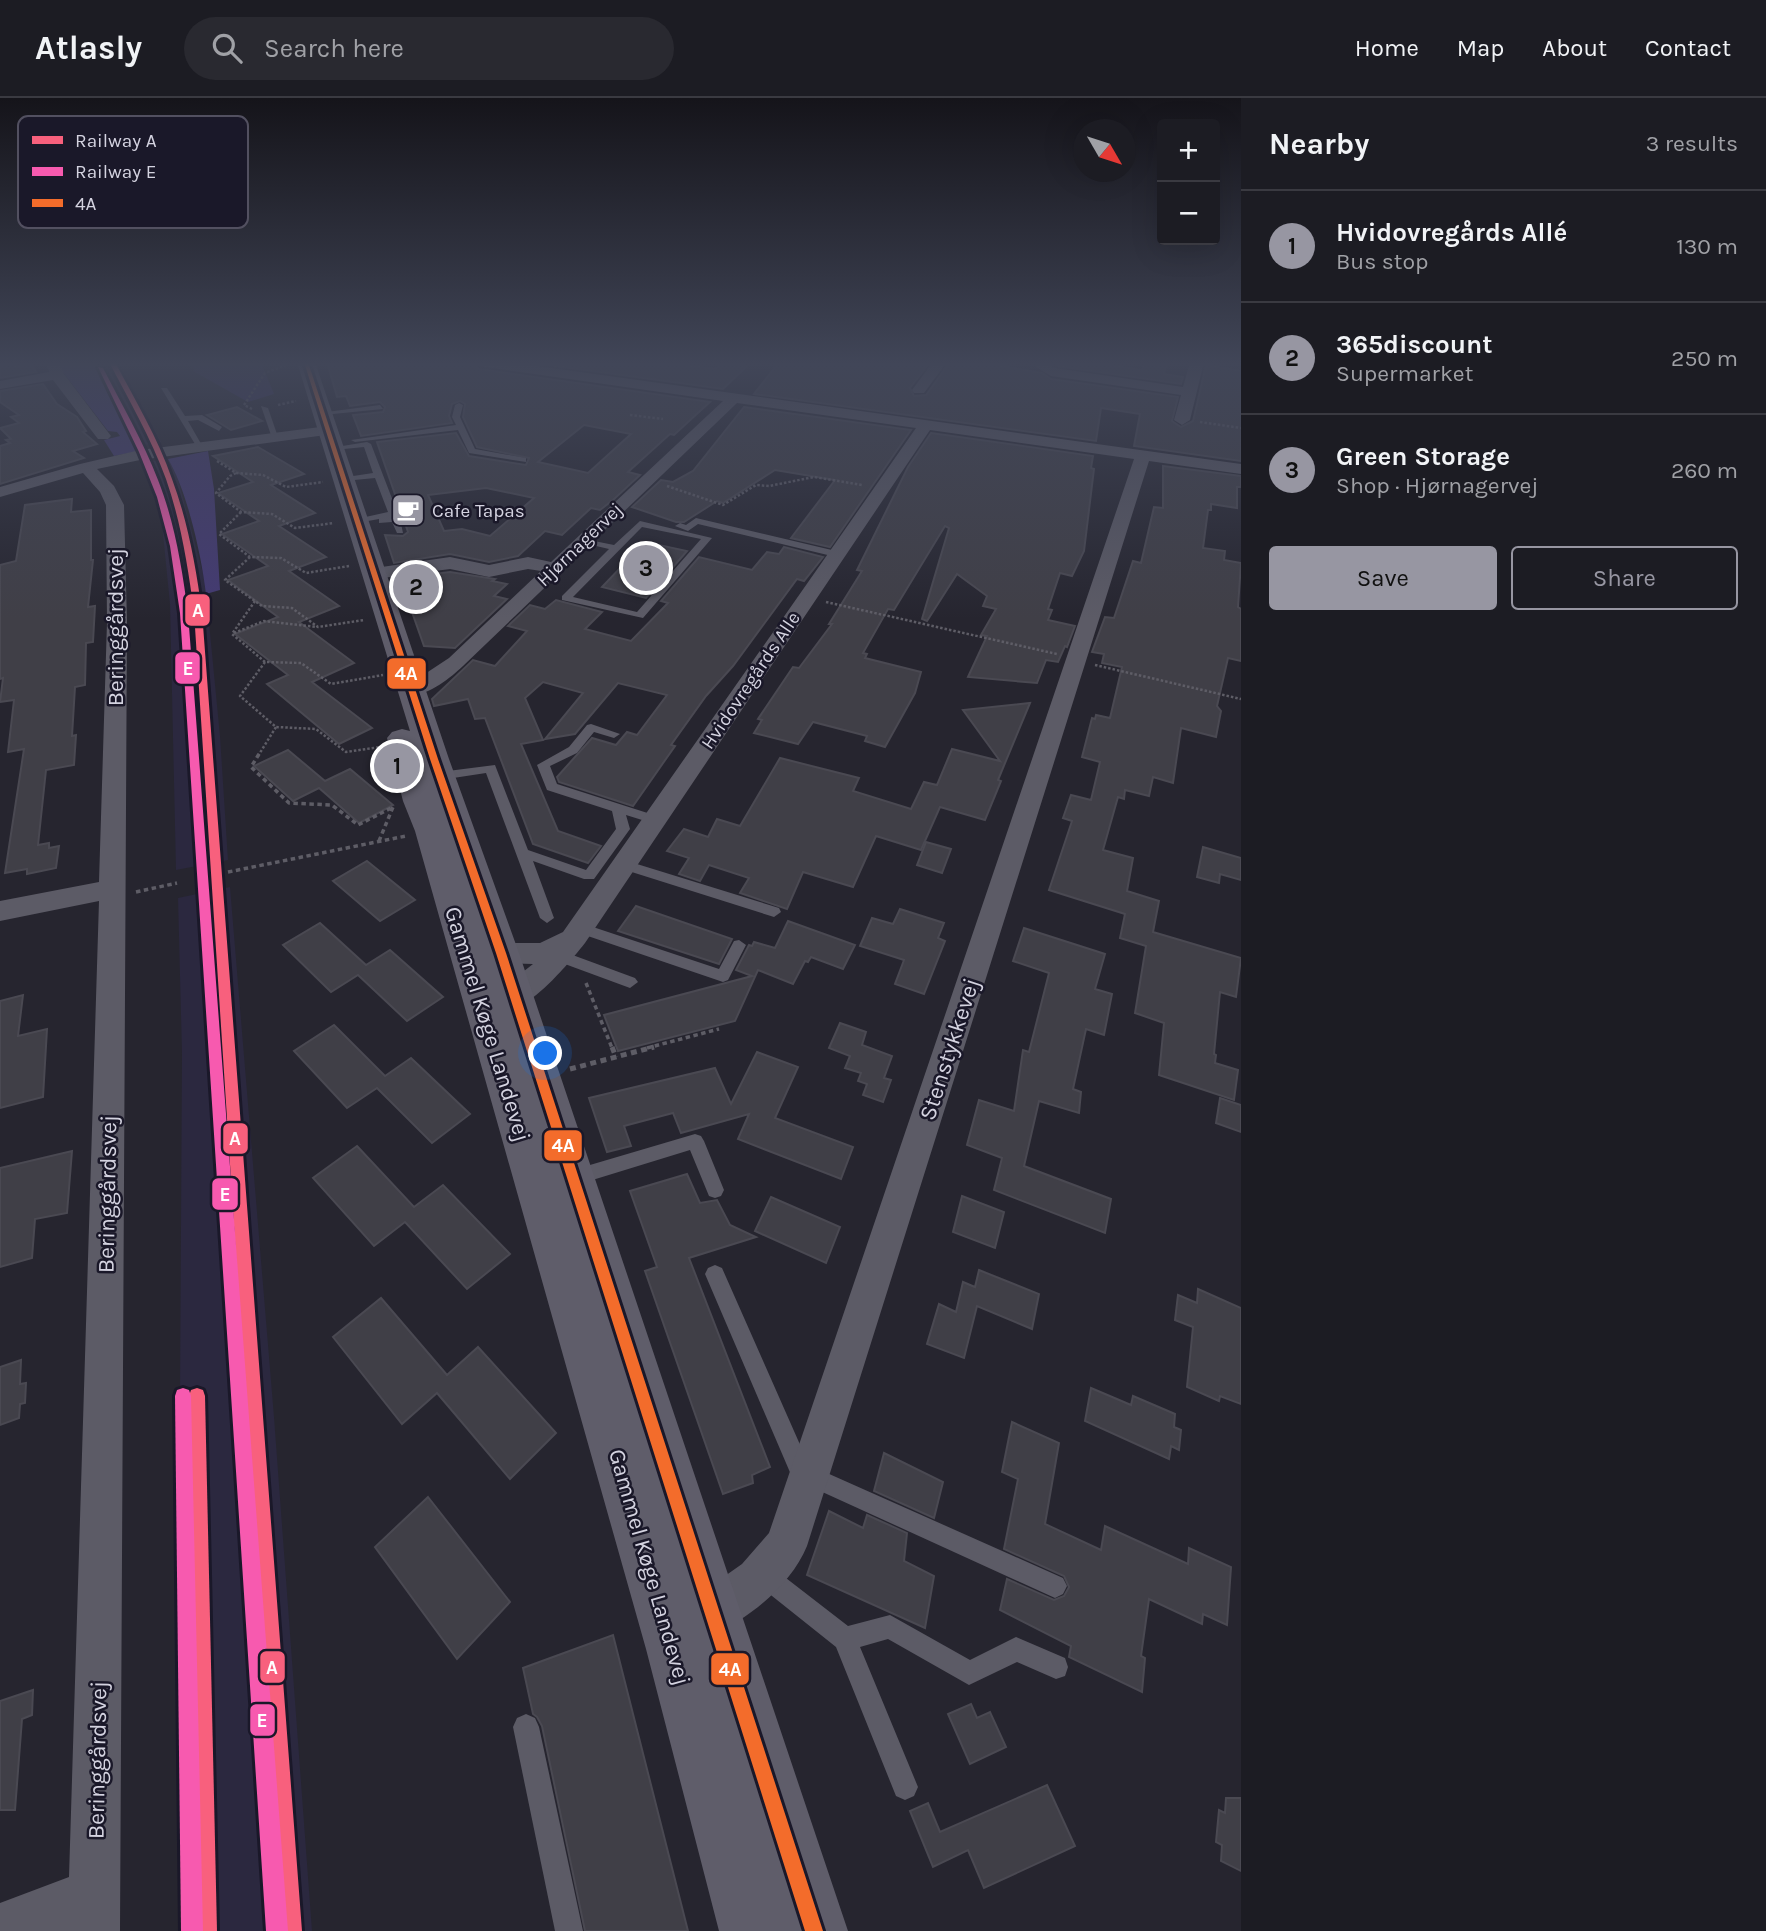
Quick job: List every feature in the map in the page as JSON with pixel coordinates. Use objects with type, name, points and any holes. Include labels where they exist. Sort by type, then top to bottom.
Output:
[{"type":"main road","name":"Gammel Køge Landevej","points":[[321,448],[351,522],[363,569],[440,776],[501,953],[538,1077],[814,1931]]},
{"type":"main road","name":"Gammel Køge Landevej","points":[[363,569],[368,619],[401,675],[403,743],[419,801],[431,831],[675,1649],[753,1931]]},
{"type":"street","points":[[0,492],[86,467],[140,455],[193,448]]},
{"type":"street","name":"Hjørnagervej","points":[[401,675],[456,662],[681,448]]},
{"type":"street","name":"Hvidovregårds Alle","points":[[514,995],[573,946],[624,864],[910,448]]},
{"type":"street","points":[[1084,448],[1241,470]]},
{"type":"street","name":"Stenstykkevej","points":[[711,1613],[762,1573],[786,1546],[1143,456]]},
{"type":"street","name":"Beringgårdsvej","points":[[86,467],[108,490],[115,505],[117,622],[95,1912]]},
{"type":"street","points":[[363,569],[450,563],[489,571],[528,563],[554,568]]},
{"type":"street","points":[[0,911],[112,889]]},
{"type":"street","name":"Hvidovregårds Alle","points":[[501,953],[544,954],[573,946]]},
{"type":"street","points":[[0,1929],[95,1912]]},
{"type":"lane","points":[[329,448],[379,475]]},
{"type":"lane","points":[[351,522],[393,514],[369,448]]},
{"type":"lane","points":[[470,448],[472,451],[523,460]]},
{"type":"lane","points":[[351,522],[395,519],[400,531]]},
{"type":"lane","points":[[680,526],[688,528],[696,521],[836,554]]},
{"type":"lane","points":[[640,524],[707,538],[639,616],[566,598],[616,548],[640,524]]},
{"type":"lane","points":[[582,540],[616,548]]},
{"type":"lane","points":[[614,734],[591,728],[573,750],[543,765],[552,787],[654,820]]},
{"type":"lane","points":[[440,776],[491,768],[547,918]]},
{"type":"lane","points":[[523,853],[589,876],[623,829],[618,808]]},
{"type":"lane","points":[[624,864],[774,912]]},
{"type":"lane","points":[[573,946],[723,976],[739,945]]},
{"type":"lane","points":[[573,946],[630,982]]},
{"type":"lane","points":[[571,1179],[695,1141],[715,1190]]},
{"type":"lane","points":[[715,1274],[808,1480],[1055,1586]]},
{"type":"lane","points":[[762,1573],[845,1639],[905,1787]]},
{"type":"lane","points":[[845,1639],[890,1628],[969,1673],[1016,1649],[1056,1667]]},
{"type":"lane","points":[[526,1727],[569,1931]]},
{"type":"path","points":[[205,448],[212,457],[236,473],[263,475],[286,487],[315,448]]},
{"type":"path","points":[[236,473],[216,493],[242,512],[272,514],[295,528],[351,522]]},
{"type":"path","points":[[647,479],[723,505],[756,485],[769,486],[814,477],[882,488]]},
{"type":"path","points":[[242,512],[219,534],[250,557],[281,558],[306,573],[363,569]]},
{"type":"path","points":[[250,557],[225,580],[262,606],[292,608],[318,627]]},
{"type":"path","points":[[807,597],[1241,699]]},
{"type":"path","points":[[232,634],[254,601]]},
{"type":"path","points":[[232,634],[264,621],[318,627],[368,619]]},
{"type":"path","points":[[232,634],[265,662],[302,663],[331,684],[401,675]]},
{"type":"path","points":[[265,662],[240,696],[276,727],[316,729],[346,752],[403,743]]},
{"type":"path","points":[[276,727],[251,766],[289,803],[332,805],[358,825],[393,806]]},
{"type":"path","points":[[229,872],[431,831]]},
{"type":"path","points":[[112,889],[131,893],[177,883]]},
{"type":"path","points":[[573,946],[616,1057]]},
{"type":"path","points":[[538,1077],[719,1030]]},
{"type":"shaded area","points":[[109,448],[140,448],[139,451],[114,456]]},
{"type":"shaded area","points":[[208,451],[214,489],[220,590],[206,594],[193,525],[168,459]]},
{"type":"shaded area","points":[[168,459],[176,472],[205,581],[220,736],[228,860],[176,870],[170,604],[162,524],[146,462]]},
{"type":"shaded area","points":[[230,887],[274,1417],[312,1931],[184,1931],[180,1400],[182,1053],[178,898]]},
{"type":"building","points":[[0,448],[85,448],[73,451],[84,458],[0,484]]},
{"type":"building","points":[[259,448],[304,474],[271,485],[315,513],[279,526],[326,557],[289,571],[339,606],[299,622],[354,663],[312,682],[372,728],[339,744],[267,684],[288,675],[235,634],[278,617],[228,580],[268,566],[222,534],[259,521],[218,493],[253,482],[213,456]]},
{"type":"building","points":[[379,448],[464,448],[469,456],[526,465],[529,458],[480,448],[556,448],[538,462],[588,473],[616,448],[655,448],[628,472],[640,475],[613,500],[600,510],[591,508],[562,535],[545,531],[518,556],[489,562],[450,554],[394,563],[385,535],[403,536],[408,532]],"holes":[[[486,488],[534,498],[490,536],[462,529],[444,531],[428,495]]]},
{"type":"building","points":[[712,448],[899,448],[830,547],[791,538],[835,480],[775,470],[723,503],[717,501],[684,522],[676,522],[632,507],[661,480],[673,482],[693,471]]},
{"type":"building","points":[[921,448],[1033,448],[1093,456],[1091,468],[1094,469],[1084,551],[1072,576],[1060,573],[1048,609],[1052,610],[1048,620],[1075,626],[1067,647],[1065,646],[1058,662],[1046,660],[1037,683],[968,677],[987,636],[981,635],[996,609],[983,606],[987,596],[957,574],[927,621],[922,619],[949,528],[945,526],[894,610],[888,609],[863,653],[867,654],[865,658],[921,672],[915,693],[885,747],[865,741],[867,736],[813,722],[798,744],[754,733],[762,720],[758,719],[793,667],[799,668],[832,624],[829,624],[862,571],[857,570],[908,467]]},
{"type":"building","points":[[1145,448],[1241,448],[1241,461]]},
{"type":"building","points":[[1163,466],[1241,476],[1241,487],[1237,487],[1237,508],[1211,504],[1203,548],[1225,551],[1224,560],[1241,563],[1238,607],[1241,609],[1241,661],[1228,658],[1217,706],[1221,711],[1216,737],[1181,728],[1173,783],[1153,777],[1149,796],[1125,790],[1124,799],[1118,797],[1103,850],[1133,858],[1127,891],[1159,901],[1153,932],[1241,958],[1236,997],[1220,992],[1214,1054],[1215,1063],[1238,1070],[1234,1100],[1159,1075],[1164,1023],[1135,1013],[1146,946],[1120,938],[1125,914],[1049,890],[1072,821],[1063,818],[1071,795],[1091,800],[1100,762],[1082,757],[1092,718],[1095,719],[1096,715],[1110,718],[1122,667],[1102,663],[1104,654],[1092,652],[1105,617],[1114,618],[1133,561],[1141,563],[1154,507],[1163,508]]},
{"type":"building","points":[[72,499],[71,512],[91,510],[93,560],[88,607],[95,606],[93,642],[86,643],[85,685],[75,687],[72,736],[76,735],[74,765],[46,770],[38,845],[49,843],[49,848],[59,846],[56,868],[27,874],[27,869],[5,873],[24,749],[8,752],[14,700],[0,702],[3,678],[0,679],[0,565],[16,561],[25,505]]},
{"type":"building","points":[[645,542],[687,551],[646,598],[602,587]]},
{"type":"building","points":[[784,547],[823,557],[804,581],[797,579],[733,666],[706,696],[633,806],[559,782],[557,777],[592,738],[616,745],[627,732],[637,735],[667,695],[618,683],[575,734],[545,739],[583,693],[543,682],[525,698],[543,740],[521,744],[558,831],[601,846],[588,863],[533,844],[485,718],[475,719],[468,699],[434,706],[432,699],[473,660],[495,666],[527,631],[508,626],[530,605],[545,609],[556,600],[602,612],[585,629],[631,641],[668,603],[661,601],[699,557],[752,570],[767,552],[779,554]]},
{"type":"building","points":[[450,572],[495,579],[492,581],[507,584],[494,596],[507,599],[455,648],[424,646],[400,578]]},
{"type":"building","points":[[1030,703],[998,780],[1001,781],[985,820],[940,807],[921,850],[876,836],[853,887],[803,872],[787,909],[740,893],[749,878],[709,865],[700,881],[679,874],[689,858],[667,851],[684,829],[708,837],[717,819],[740,826],[780,758],[859,778],[853,791],[911,809],[924,782],[937,785],[952,749],[1000,761],[963,710]]},
{"type":"building","points":[[288,750],[325,781],[350,769],[393,805],[359,823],[319,788],[293,801],[254,766]]},
{"type":"building","points":[[926,842],[951,849],[942,873],[917,865]]},
{"type":"building","points":[[1203,847],[1241,858],[1241,880],[1220,874],[1219,883],[1197,877]]},
{"type":"building","points":[[367,861],[415,900],[380,921],[333,881]]},
{"type":"building","points":[[636,906],[732,939],[719,964],[618,931]]},
{"type":"building","points":[[900,909],[944,923],[938,938],[945,941],[924,994],[895,984],[904,960],[860,946],[872,918],[893,924]]},
{"type":"building","points":[[788,921],[855,945],[843,969],[811,957],[808,962],[805,961],[793,984],[758,970],[735,1021],[618,1051],[604,1015],[752,976],[736,970],[749,945],[752,946],[754,942],[775,948]]},
{"type":"building","points":[[320,923],[366,965],[390,950],[443,997],[407,1021],[358,975],[331,992],[283,945]]},
{"type":"building","points":[[1024,928],[1105,954],[1095,989],[1112,994],[1104,1035],[1086,1029],[1073,1089],[1081,1092],[1079,1113],[1039,1101],[1024,1166],[1111,1199],[1105,1233],[994,1190],[1002,1158],[967,1145],[979,1100],[1014,1111],[1023,1050],[1029,1052],[1049,973],[1013,961]]},
{"type":"building","points":[[23,995],[18,1036],[47,1029],[43,1097],[0,1108],[0,1001]]},
{"type":"building","points":[[840,1023],[866,1032],[862,1045],[892,1056],[884,1078],[891,1080],[883,1102],[863,1095],[867,1084],[858,1081],[861,1073],[845,1068],[850,1056],[829,1048]]},
{"type":"building","points":[[334,1025],[385,1076],[411,1058],[470,1114],[432,1143],[377,1088],[347,1108],[294,1051]]},
{"type":"building","points":[[757,1052],[798,1067],[775,1118],[853,1147],[841,1179],[738,1139],[749,1114],[681,1133],[673,1113],[624,1126],[631,1146],[607,1152],[589,1098],[715,1068],[731,1104]]},
{"type":"building","points":[[1220,1098],[1241,1105],[1241,1132],[1216,1123]]},
{"type":"building","points":[[357,1146],[414,1207],[443,1185],[510,1254],[467,1289],[405,1222],[374,1246],[313,1178]]},
{"type":"building","points":[[72,1151],[67,1213],[35,1219],[32,1258],[0,1267],[0,1168]]},
{"type":"building","points":[[687,1174],[700,1203],[717,1200],[730,1225],[756,1237],[689,1258],[770,1467],[752,1475],[753,1483],[723,1494],[645,1271],[657,1267],[630,1191]]},
{"type":"building","points":[[962,1196],[1004,1212],[995,1248],[953,1232]]},
{"type":"building","points":[[771,1197],[840,1227],[826,1263],[755,1231]]},
{"type":"building","points":[[979,1270],[1039,1294],[1032,1329],[977,1306],[964,1358],[927,1344],[939,1304],[956,1312],[963,1282],[975,1287]]},
{"type":"building","points":[[1198,1289],[1241,1308],[1241,1404],[1220,1396],[1219,1401],[1187,1387],[1193,1327],[1175,1320],[1178,1295],[1197,1303]]},
{"type":"building","points":[[381,1298],[447,1375],[478,1347],[556,1433],[510,1479],[437,1393],[402,1424],[333,1337]]},
{"type":"building","points":[[21,1360],[20,1384],[26,1383],[25,1403],[20,1404],[19,1418],[0,1425],[0,1367]]},
{"type":"building","points":[[1091,1388],[1131,1405],[1133,1396],[1175,1414],[1174,1427],[1181,1430],[1179,1450],[1171,1446],[1169,1459],[1085,1421]]},
{"type":"building","points":[[1012,1422],[1059,1443],[1045,1524],[1101,1550],[1105,1526],[1188,1564],[1189,1548],[1231,1567],[1227,1625],[1203,1614],[1202,1624],[1149,1599],[1141,1656],[1145,1658],[1142,1692],[1069,1657],[1071,1646],[1000,1610],[1007,1579],[1054,1600],[1064,1596],[1069,1587],[1064,1576],[1004,1549],[1018,1479],[1002,1472]]},
{"type":"building","points":[[884,1453],[943,1482],[934,1518],[874,1491]]},
{"type":"building","points":[[428,1497],[510,1602],[457,1659],[375,1547]]},
{"type":"building","points":[[829,1511],[863,1528],[867,1515],[907,1533],[904,1561],[934,1576],[925,1628],[807,1575]]},
{"type":"building","points":[[613,1635],[688,1931],[585,1931],[542,1726],[533,1714],[523,1668]]},
{"type":"building","points":[[33,1690],[32,1715],[22,1719],[15,1810],[0,1810],[0,1701]]},
{"type":"building","points":[[971,1704],[977,1718],[990,1712],[1006,1747],[970,1764],[948,1714]]},
{"type":"building","points":[[1047,1785],[1075,1846],[984,1888],[968,1850],[933,1867],[910,1811],[928,1803],[940,1832]]},
{"type":"building","points":[[1226,1798],[1241,1798],[1241,1871],[1221,1861],[1222,1845],[1216,1842],[1219,1810],[1225,1813]]},
{"type":"rail line","name":"E","points":[[141,448],[161,497],[173,546],[184,613],[277,1931]]},
{"type":"rail line","name":"A","points":[[156,448],[179,512],[198,612],[291,1931]]},
{"type":"rail line","name":"E","points":[[183,1396],[192,1931]]},
{"type":"rail line","name":"A","points":[[197,1396],[206,1931]]},
{"type":"transit line","name":"4A","points":[[334,448],[434,759],[501,953],[814,1931]]},
{"type":"place","name":"Cafe Tapas","points":[[408,510]]},
{"type":"place","name":"Green Storage","points":[[646,568]]},
{"type":"place","name":"365discount","points":[[416,587]]},
{"type":"place","name":"Hvidovregårds Allé","points":[[397,766]]}]
